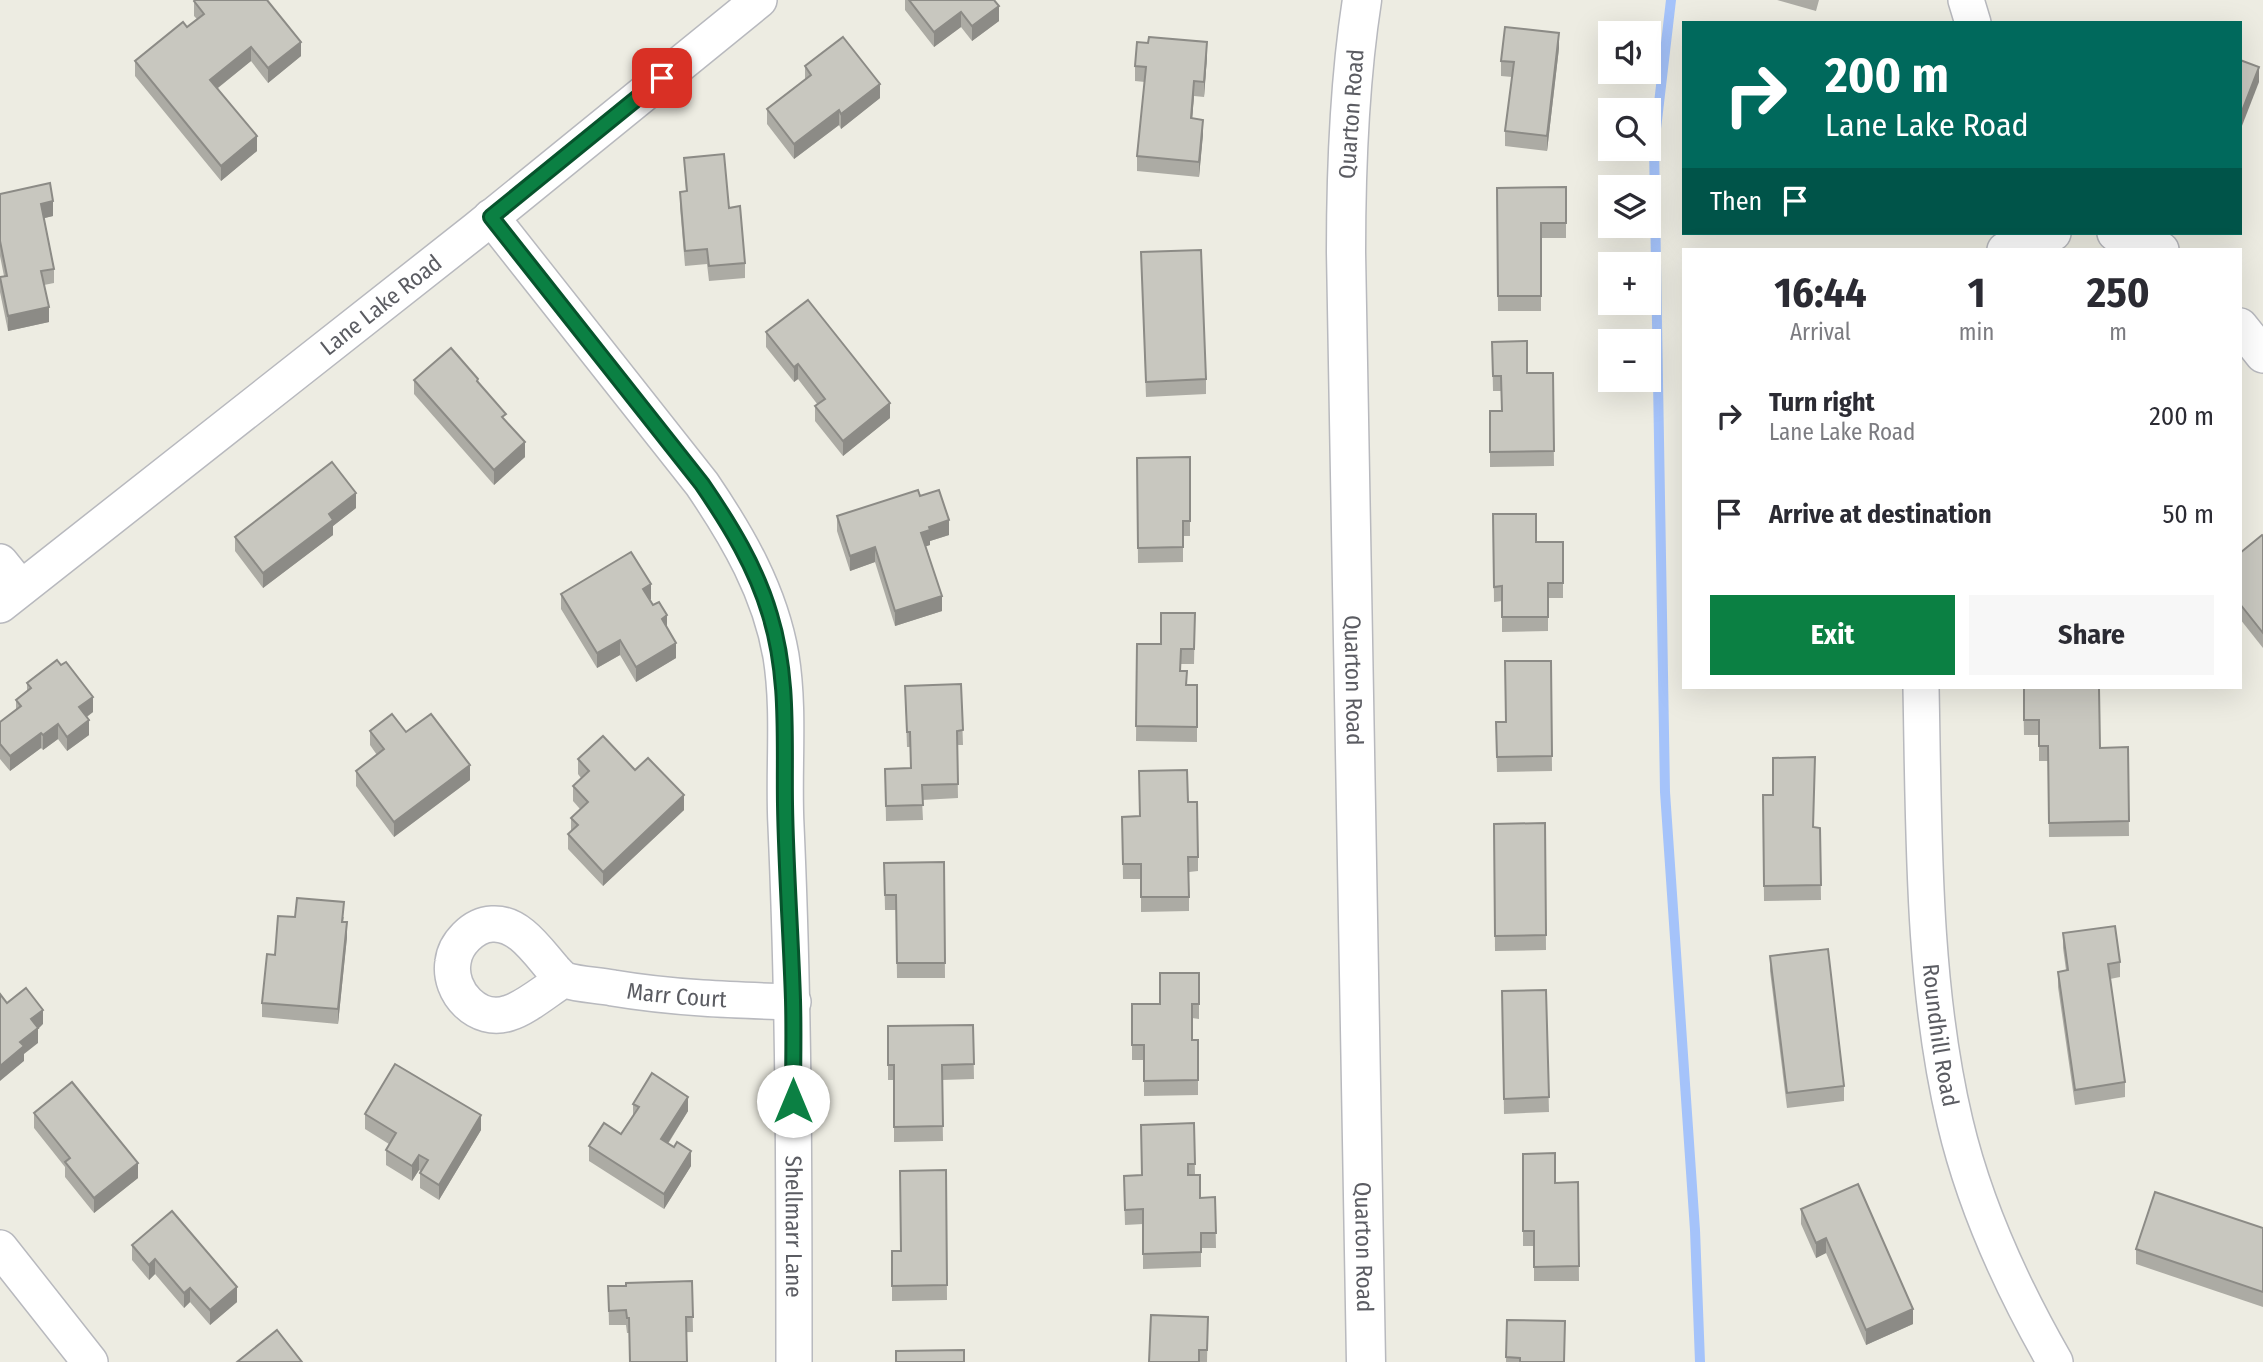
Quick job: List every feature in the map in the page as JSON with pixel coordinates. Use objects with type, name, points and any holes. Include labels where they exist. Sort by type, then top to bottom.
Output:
[{"type":"street","name":"Lane Lake Road","points":[[7,585],[491,217],[759,0]]},
{"type":"street","name":"Quarton Road","points":[[1362,0],[1350,101],[1346,252],[1366,1362]]},
{"type":"street","points":[[1966,0],[1972,21]]},
{"type":"street","name":"Shellmarr Lane","points":[[491,217],[702,484],[730,525],[760,586],[770,614],[781,657],[784,696],[785,805],[793,1002],[794,1362]]},
{"type":"street","points":[[2124,235],[2138,238],[2157,248]]},
{"type":"street","points":[[2242,329],[2263,355]]},
{"type":"street","name":"Roundhill Road","points":[[1921,689],[1930,945],[1948,1088],[1968,1170],[1996,1247],[2031,1321],[2055,1362]]},
{"type":"street","name":"Marr Court","points":[[563,979],[645,993],[703,999],[793,1002]]},
{"type":"street","points":[[0,1248],[90,1362]]},
{"type":"building","points":[[195,0],[267,0],[301,42],[268,68],[251,47],[210,80],[257,136],[221,166],[135,61],[183,22],[187,27],[204,14]]},
{"type":"building","points":[[909,0],[994,0],[999,6],[972,26],[961,12],[934,32]]},
{"type":"building","points":[[1505,27],[1559,33],[1547,136],[1505,131],[1514,62],[1501,61]]},
{"type":"building","points":[[843,37],[880,84],[841,114],[839,110],[794,144],[767,109],[811,75],[805,66]]},
{"type":"building","points":[[1149,37],[1207,42],[1204,82],[1194,81],[1191,118],[1203,120],[1199,162],[1137,156],[1146,67],[1135,66],[1137,42],[1148,43]]},
{"type":"building","points":[[2242,61],[2259,67],[2242,111]]},
{"type":"building","points":[[724,154],[729,208],[740,206],[745,263],[709,266],[707,249],[685,251],[680,192],[687,191],[684,158]]},
{"type":"building","points":[[50,183],[53,201],[41,204],[54,269],[41,271],[49,307],[8,316],[0,277],[7,276],[0,241],[0,194]]},
{"type":"building","points":[[1566,187],[1566,223],[1541,223],[1541,296],[1498,296],[1497,188]]},
{"type":"building","points":[[1201,250],[1206,379],[1146,382],[1141,252]]},
{"type":"building","points":[[808,300],[890,403],[843,441],[815,406],[825,399],[798,364],[794,367],[766,332]]},
{"type":"building","points":[[1527,341],[1527,373],[1553,373],[1554,451],[1490,452],[1490,411],[1502,411],[1501,376],[1493,376],[1492,342]]},
{"type":"building","points":[[451,348],[506,414],[502,417],[525,442],[494,470],[414,380]]},
{"type":"building","points":[[1190,457],[1190,521],[1183,521],[1183,547],[1138,548],[1137,458]]},
{"type":"building","points":[[332,462],[356,493],[329,514],[333,520],[263,573],[235,537]]},
{"type":"building","points":[[918,490],[920,496],[939,490],[949,520],[921,533],[942,596],[895,611],[875,547],[850,556],[837,516]]},
{"type":"building","points":[[1493,514],[1536,514],[1536,542],[1563,542],[1563,583],[1548,583],[1548,617],[1502,617],[1502,586],[1494,587]]},
{"type":"building","points":[[2263,536],[2263,633],[2242,607],[2242,551]]},
{"type":"building","points":[[631,552],[651,584],[643,589],[653,605],[659,602],[667,615],[662,619],[676,643],[636,667],[620,640],[597,653],[561,594]]},
{"type":"building","points":[[1161,613],[1195,613],[1194,649],[1181,649],[1180,671],[1187,671],[1186,685],[1197,685],[1197,727],[1136,726],[1137,644],[1161,644]]},
{"type":"building","points":[[57,660],[61,665],[66,662],[93,697],[79,707],[89,720],[67,737],[58,724],[10,756],[0,744],[0,722],[21,706],[16,700],[31,688],[27,683]]},
{"type":"building","points":[[1505,661],[1551,661],[1552,756],[1497,757],[1496,722],[1506,722]]},
{"type":"building","points":[[961,684],[963,730],[957,731],[958,784],[922,785],[923,805],[886,806],[885,769],[911,768],[905,686]]},
{"type":"building","points":[[2024,689],[2099,689],[2100,748],[2128,747],[2129,821],[2049,823],[2048,746],[2039,746],[2039,720],[2024,720]]},
{"type":"building","points":[[392,714],[406,732],[431,714],[470,765],[394,822],[356,771],[384,749],[370,731]]},
{"type":"building","points":[[603,736],[635,770],[648,758],[684,795],[603,872],[568,834],[578,825],[571,818],[588,802],[573,786],[589,771],[578,759]]},
{"type":"building","points":[[1815,757],[1813,827],[1820,828],[1821,885],[1764,886],[1763,795],[1773,795],[1773,758]]},
{"type":"building","points":[[1187,770],[1188,802],[1197,802],[1198,857],[1188,857],[1189,897],[1141,897],[1141,864],[1123,864],[1122,817],[1140,816],[1139,771]]},
{"type":"building","points":[[1545,823],[1546,935],[1495,936],[1494,824]]},
{"type":"building","points":[[944,862],[945,963],[897,963],[896,895],[885,895],[884,863]]},
{"type":"building","points":[[297,898],[344,902],[342,922],[347,922],[338,1009],[262,1003],[267,954],[275,955],[278,916],[295,917]]},
{"type":"building","points":[[2115,926],[2120,962],[2108,964],[2125,1082],[2075,1090],[2058,972],[2068,970],[2063,933]]},
{"type":"building","points":[[1828,949],[1844,1086],[1787,1093],[1770,956]]},
{"type":"building","points":[[1160,973],[1199,973],[1199,1004],[1192,1004],[1192,1040],[1198,1040],[1198,1080],[1144,1081],[1144,1045],[1132,1045],[1132,1004],[1160,1004]]},
{"type":"building","points":[[26,988],[43,1010],[31,1019],[38,1028],[20,1042],[24,1046],[0,1066],[0,994],[7,1003]]},
{"type":"building","points":[[1546,990],[1549,1097],[1504,1099],[1502,991]]},
{"type":"building","points":[[973,1025],[974,1064],[942,1065],[943,1126],[894,1127],[894,1065],[888,1065],[888,1026]]},
{"type":"building","points":[[395,1064],[481,1115],[439,1185],[420,1173],[428,1160],[419,1155],[412,1166],[386,1150],[396,1133],[365,1114]]},
{"type":"building","points":[[652,1073],[688,1097],[661,1139],[674,1147],[677,1142],[691,1151],[664,1194],[589,1146],[604,1123],[621,1134],[639,1107],[633,1104]]},
{"type":"building","points":[[72,1082],[138,1163],[94,1198],[65,1162],[70,1158],[34,1113]]},
{"type":"building","points":[[1194,1123],[1195,1164],[1188,1164],[1188,1175],[1200,1175],[1200,1198],[1215,1197],[1216,1233],[1201,1233],[1201,1252],[1143,1254],[1143,1209],[1125,1210],[1124,1176],[1142,1175],[1141,1125]]},
{"type":"building","points":[[1555,1153],[1555,1183],[1578,1182],[1579,1266],[1534,1267],[1534,1231],[1523,1231],[1523,1154]]},
{"type":"building","points":[[946,1170],[947,1285],[892,1286],[892,1251],[901,1251],[900,1171]]},
{"type":"building","points":[[1858,1184],[1913,1309],[1866,1330],[1826,1238],[1816,1243],[1801,1209]]},
{"type":"building","points":[[2155,1192],[2263,1228],[2263,1292],[2136,1249]]},
{"type":"building","points":[[172,1211],[237,1287],[210,1310],[190,1288],[184,1293],[155,1259],[149,1265],[132,1245]]},
{"type":"building","points":[[692,1281],[693,1317],[686,1317],[687,1362],[630,1362],[629,1318],[626,1310],[609,1311],[608,1286]]},
{"type":"building","points":[[1151,1315],[1208,1317],[1207,1350],[1199,1350],[1199,1362],[1149,1362]]},
{"type":"building","points":[[1507,1320],[1565,1321],[1564,1362],[1520,1362],[1520,1358],[1506,1357]]},
{"type":"building","points":[[277,1330],[302,1362],[237,1362]]},
{"type":"building","points":[[964,1350],[964,1362],[896,1362],[896,1351]]},
{"type":"waterway","points":[[1671,0],[1654,146],[1665,792],[1695,1230],[1700,1362]]},
{"type":"route","points":[[662,78],[491,217],[702,484],[730,525],[747,557],[770,614],[781,657],[784,696],[785,805],[793,1002],[793,1101]]}]
